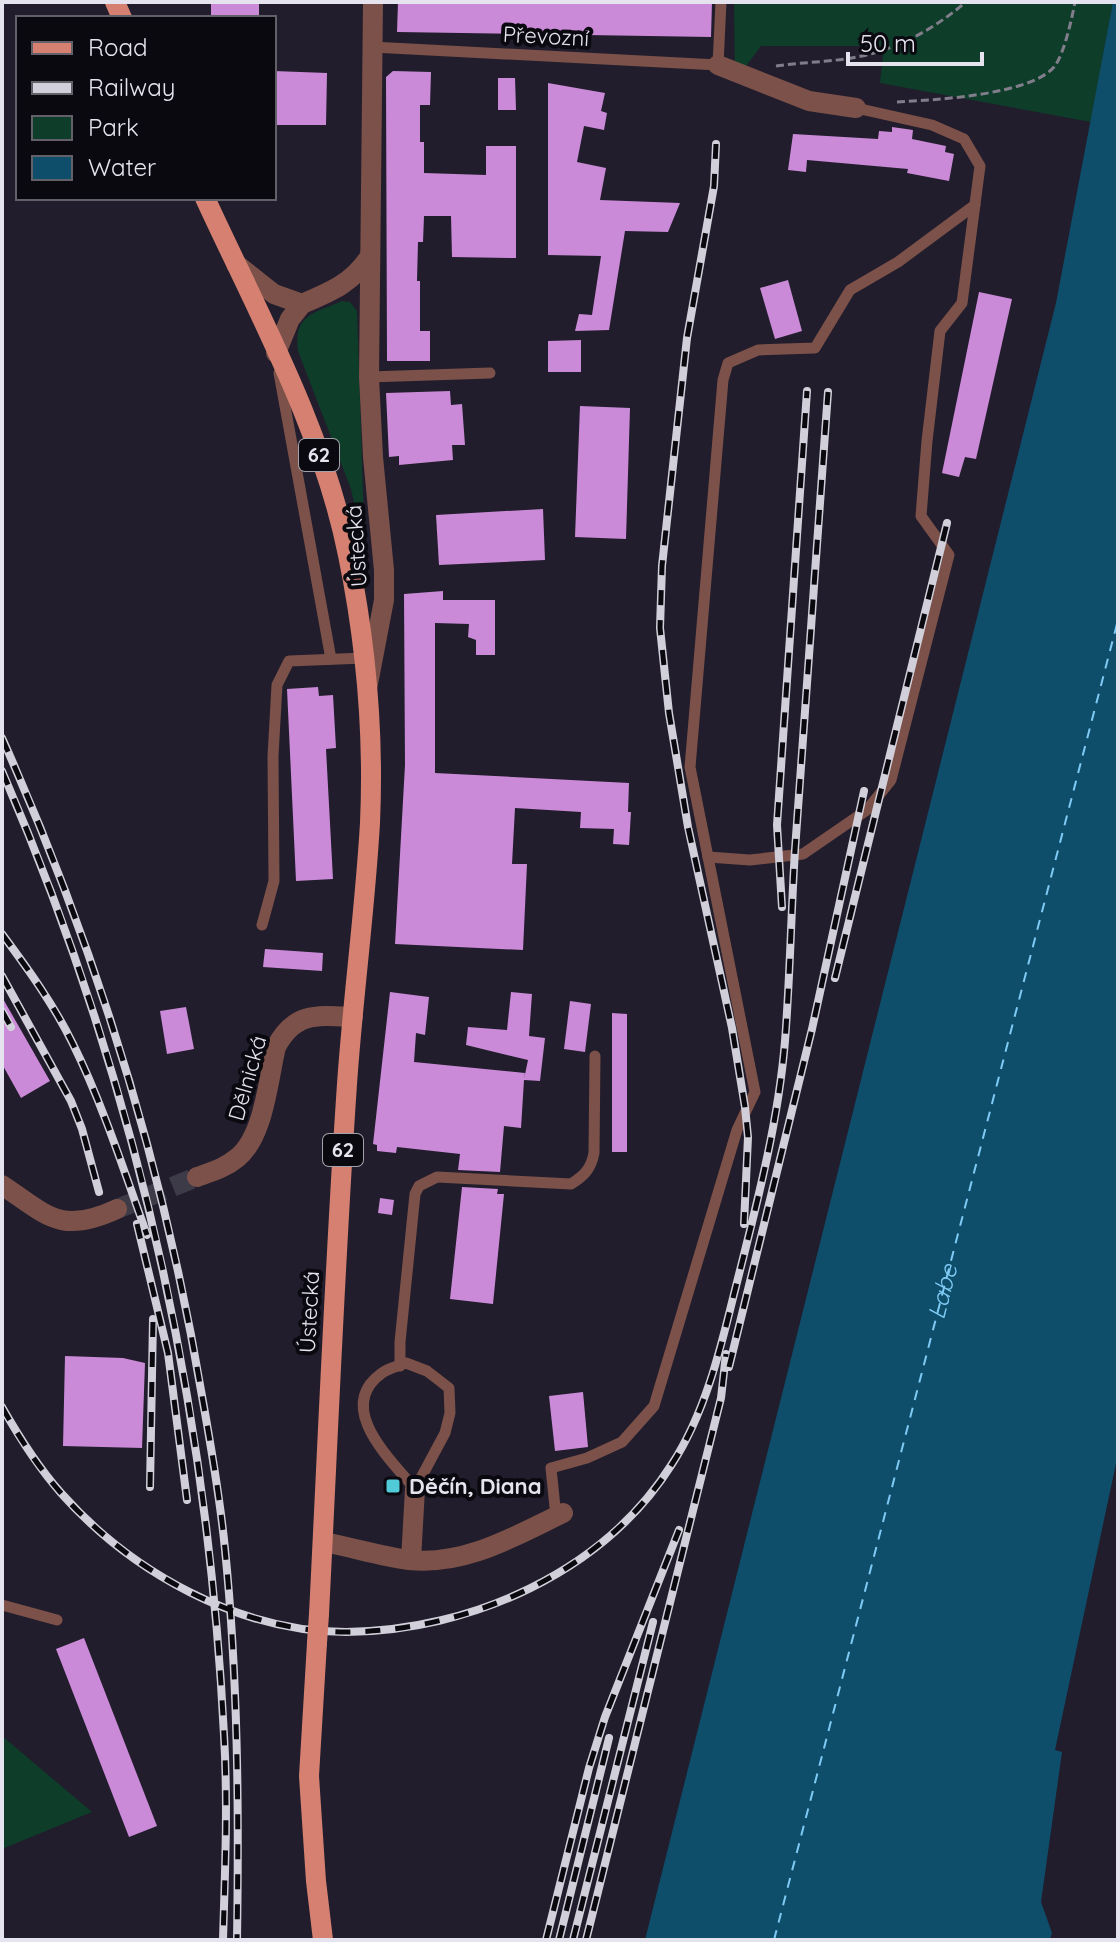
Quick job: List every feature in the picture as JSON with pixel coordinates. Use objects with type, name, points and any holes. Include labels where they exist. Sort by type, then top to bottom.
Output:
[{"type":"main road","name":"62","points":[[206,200],[235,263]]},
{"type":"main road","name":"Ústecká","points":[[235,263],[313,439],[338,514],[361,620],[368,686],[370,822],[331,1337],[309,1776],[323,1940]]},
{"type":"street","name":"Ústecká","points":[[368,686],[384,600],[369,377],[373,2]]},
{"type":"street","points":[[727,68],[809,101],[856,108]]},
{"type":"street","points":[[276,353],[290,319],[302,304],[338,289],[359,272],[370,256]]},
{"type":"street","points":[[235,263],[274,294],[302,304]]},
{"type":"street","name":"Dělnická","points":[[197,1177],[238,1158],[255,1137],[276,1047],[282,1034],[301,1019],[353,1017]]},
{"type":"street","points":[[2,1185],[43,1212],[67,1222],[98,1218],[117,1209]]},
{"type":"street","points":[[411,1560],[415,1489]]},
{"type":"street","points":[[323,1542],[411,1560],[446,1559],[470,1555],[560,1515]]},
{"type":"lane","points":[[721,2],[727,68]]},
{"type":"lane","name":"Převozní","points":[[372,47],[727,68]]},
{"type":"lane","points":[[708,857],[750,860],[803,854],[867,810],[891,780],[949,555],[921,516],[940,331],[962,303],[980,166],[964,139],[932,125],[856,108]]},
{"type":"lane","points":[[560,1515],[551,1468],[587,1458],[622,1442],[654,1406],[737,1130],[755,1092],[690,767],[723,380],[728,363],[758,350],[815,348],[850,290],[898,262],[975,205]]},
{"type":"lane","points":[[276,353],[331,659]]},
{"type":"lane","points":[[369,377],[490,373]]},
{"type":"lane","points":[[262,925],[274,881],[273,756],[277,685],[289,661],[364,658]]},
{"type":"lane","points":[[400,1366],[415,1194],[419,1186],[437,1177],[571,1184],[583,1176],[592,1165],[594,1153],[595,1056]]},
{"type":"lane","points":[[406,1363],[427,1371],[449,1388],[450,1413],[445,1433],[415,1489],[363,1418],[362,1401],[368,1387],[383,1372],[406,1363]]},
{"type":"lane","points":[[2,1605],[57,1620]]},
{"type":"path","points":[[727,68],[862,56],[915,38],[945,20],[966,2]]},
{"type":"path","points":[[893,102],[941,100],[993,92],[1044,77],[1057,64],[1075,2]]},
{"type":"green space","points":[[734,2],[1113,2],[1091,122],[880,83],[884,46],[761,46],[735,81]]},
{"type":"green space","points":[[342,301],[350,302],[357,311],[365,551],[351,489],[298,351],[297,339],[303,322],[315,312]]},
{"type":"green space","points":[[2,1736],[92,1812],[2,1849]]},
{"type":"water","name":"Labe","points":[[1113,2],[1118,2],[1118,1454],[1055,1750],[1062,1752],[1041,1902],[1052,1933],[1050,1940],[645,1940],[1056,303]]},
{"type":"building","points":[[211,2],[259,2],[259,16],[211,16]]},
{"type":"building","points":[[398,2],[712,2],[711,37],[397,32]]},
{"type":"building","points":[[276,71],[327,73],[326,125],[276,125]]},
{"type":"building","points":[[393,71],[431,72],[430,105],[420,105],[424,173],[486,175],[486,146],[516,146],[516,258],[452,257],[451,216],[424,216],[423,242],[418,242],[417,281],[420,281],[420,331],[430,331],[430,361],[387,361],[386,77]]},
{"type":"building","points":[[498,78],[515,78],[516,110],[498,110]]},
{"type":"building","points":[[548,83],[605,93],[601,111],[607,113],[604,130],[584,126],[577,162],[606,168],[600,200],[680,203],[668,232],[625,231],[609,330],[575,331],[579,314],[592,315],[601,256],[548,255]]},
{"type":"building","points":[[892,127],[913,130],[912,139],[946,146],[945,152],[954,154],[949,181],[907,173],[908,169],[807,160],[806,172],[788,170],[793,134],[878,139],[879,131],[892,132]]},
{"type":"building","points":[[788,280],[802,331],[775,339],[760,288]]},
{"type":"building","points":[[979,292],[1012,299],[976,459],[965,457],[959,477],[942,473]]},
{"type":"building","points":[[581,340],[581,372],[548,372],[548,341]]},
{"type":"building","points":[[450,391],[451,405],[462,404],[465,445],[452,445],[453,460],[399,465],[399,456],[389,457],[386,393]]},
{"type":"building","points":[[580,406],[630,408],[626,539],[575,537]]},
{"type":"building","points":[[543,509],[545,560],[439,565],[436,515]]},
{"type":"building","points":[[443,591],[443,600],[495,600],[495,655],[476,655],[476,640],[468,637],[469,624],[435,623],[435,773],[629,783],[629,845],[613,844],[614,829],[580,828],[581,812],[515,808],[512,864],[527,864],[523,950],[395,944],[405,765],[404,594]]},
{"type":"building","points":[[318,687],[319,696],[333,695],[336,748],[326,749],[333,879],[296,881],[287,689]]},
{"type":"building","points":[[265,949],[323,953],[322,971],[263,967]]},
{"type":"building","points":[[390,992],[429,997],[425,1035],[416,1033],[414,1062],[525,1073],[524,1079],[528,1060],[466,1045],[468,1027],[507,1030],[511,992],[532,994],[529,1036],[545,1038],[540,1081],[524,1080],[521,1128],[504,1126],[500,1172],[458,1170],[460,1154],[397,1147],[396,1153],[377,1151],[377,1145],[373,1144]]},
{"type":"building","points":[[2,997],[50,1081],[21,1098],[2,1064]]},
{"type":"building","points":[[570,1001],[591,1004],[585,1052],[564,1049]]},
{"type":"building","points":[[186,1007],[194,1049],[167,1054],[160,1011]]},
{"type":"building","points":[[612,1013],[627,1014],[627,1152],[612,1152]]},
{"type":"building","points":[[462,1187],[498,1189],[497,1194],[504,1194],[493,1304],[450,1299]]},
{"type":"building","points":[[380,1198],[394,1200],[392,1215],[378,1213]]},
{"type":"building","points":[[65,1356],[123,1358],[145,1363],[142,1448],[63,1446]]},
{"type":"building","points":[[583,1392],[588,1447],[555,1451],[549,1396]]},
{"type":"building","points":[[84,1638],[157,1826],[129,1837],[56,1649]]},
{"type":"ferry route","points":[[774,1940],[1118,620]]},
{"type":"tunnel","points":[[117,1209],[197,1177]]},
{"type":"railway","points":[[716,144],[714,186],[687,338],[662,566],[660,628],[669,713],[688,827],[732,1028],[745,1107],[748,1137],[744,1224]]},
{"type":"railway","points":[[782,907],[777,825],[807,391]]},
{"type":"railway","points":[[2,1407],[29,1452],[61,1493],[120,1548],[154,1572],[227,1609],[306,1629],[346,1632],[393,1629],[440,1621],[486,1607],[530,1588],[572,1564],[610,1536],[644,1502],[684,1444],[710,1381],[758,1200],[777,1105],[787,1017],[795,850],[828,392]]},
{"type":"railway","points":[[835,978],[947,523]]},
{"type":"railway","points":[[2,738],[68,897],[97,979],[147,1143],[186,1311],[218,1491],[233,1647],[237,1744],[237,1940]]},
{"type":"railway","points":[[2,771],[49,887],[91,1005],[127,1123],[157,1243],[182,1364],[201,1486],[215,1610],[224,1735],[226,1838],[223,1940]]},
{"type":"railway","points":[[729,1367],[812,1029],[864,791]]},
{"type":"railway","points":[[2,934],[49,1001],[73,1044],[104,1114],[147,1235]]},
{"type":"railway","points":[[2,976],[71,1101],[99,1192]]},
{"type":"railway","points":[[2,1011],[11,1027]]},
{"type":"railway","points":[[137,1224],[168,1353],[187,1500]]},
{"type":"railway","points":[[150,1487],[153,1319]]},
{"type":"railway","points":[[586,1940],[721,1398],[726,1354]]},
{"type":"railway","points":[[546,1940],[589,1768],[605,1717],[679,1530]]},
{"type":"railway","points":[[573,1940],[653,1622]]},
{"type":"railway","points":[[559,1940],[609,1738]]},
{"type":"place","name":"Děčín, Diana","points":[[393,1486]]}]
